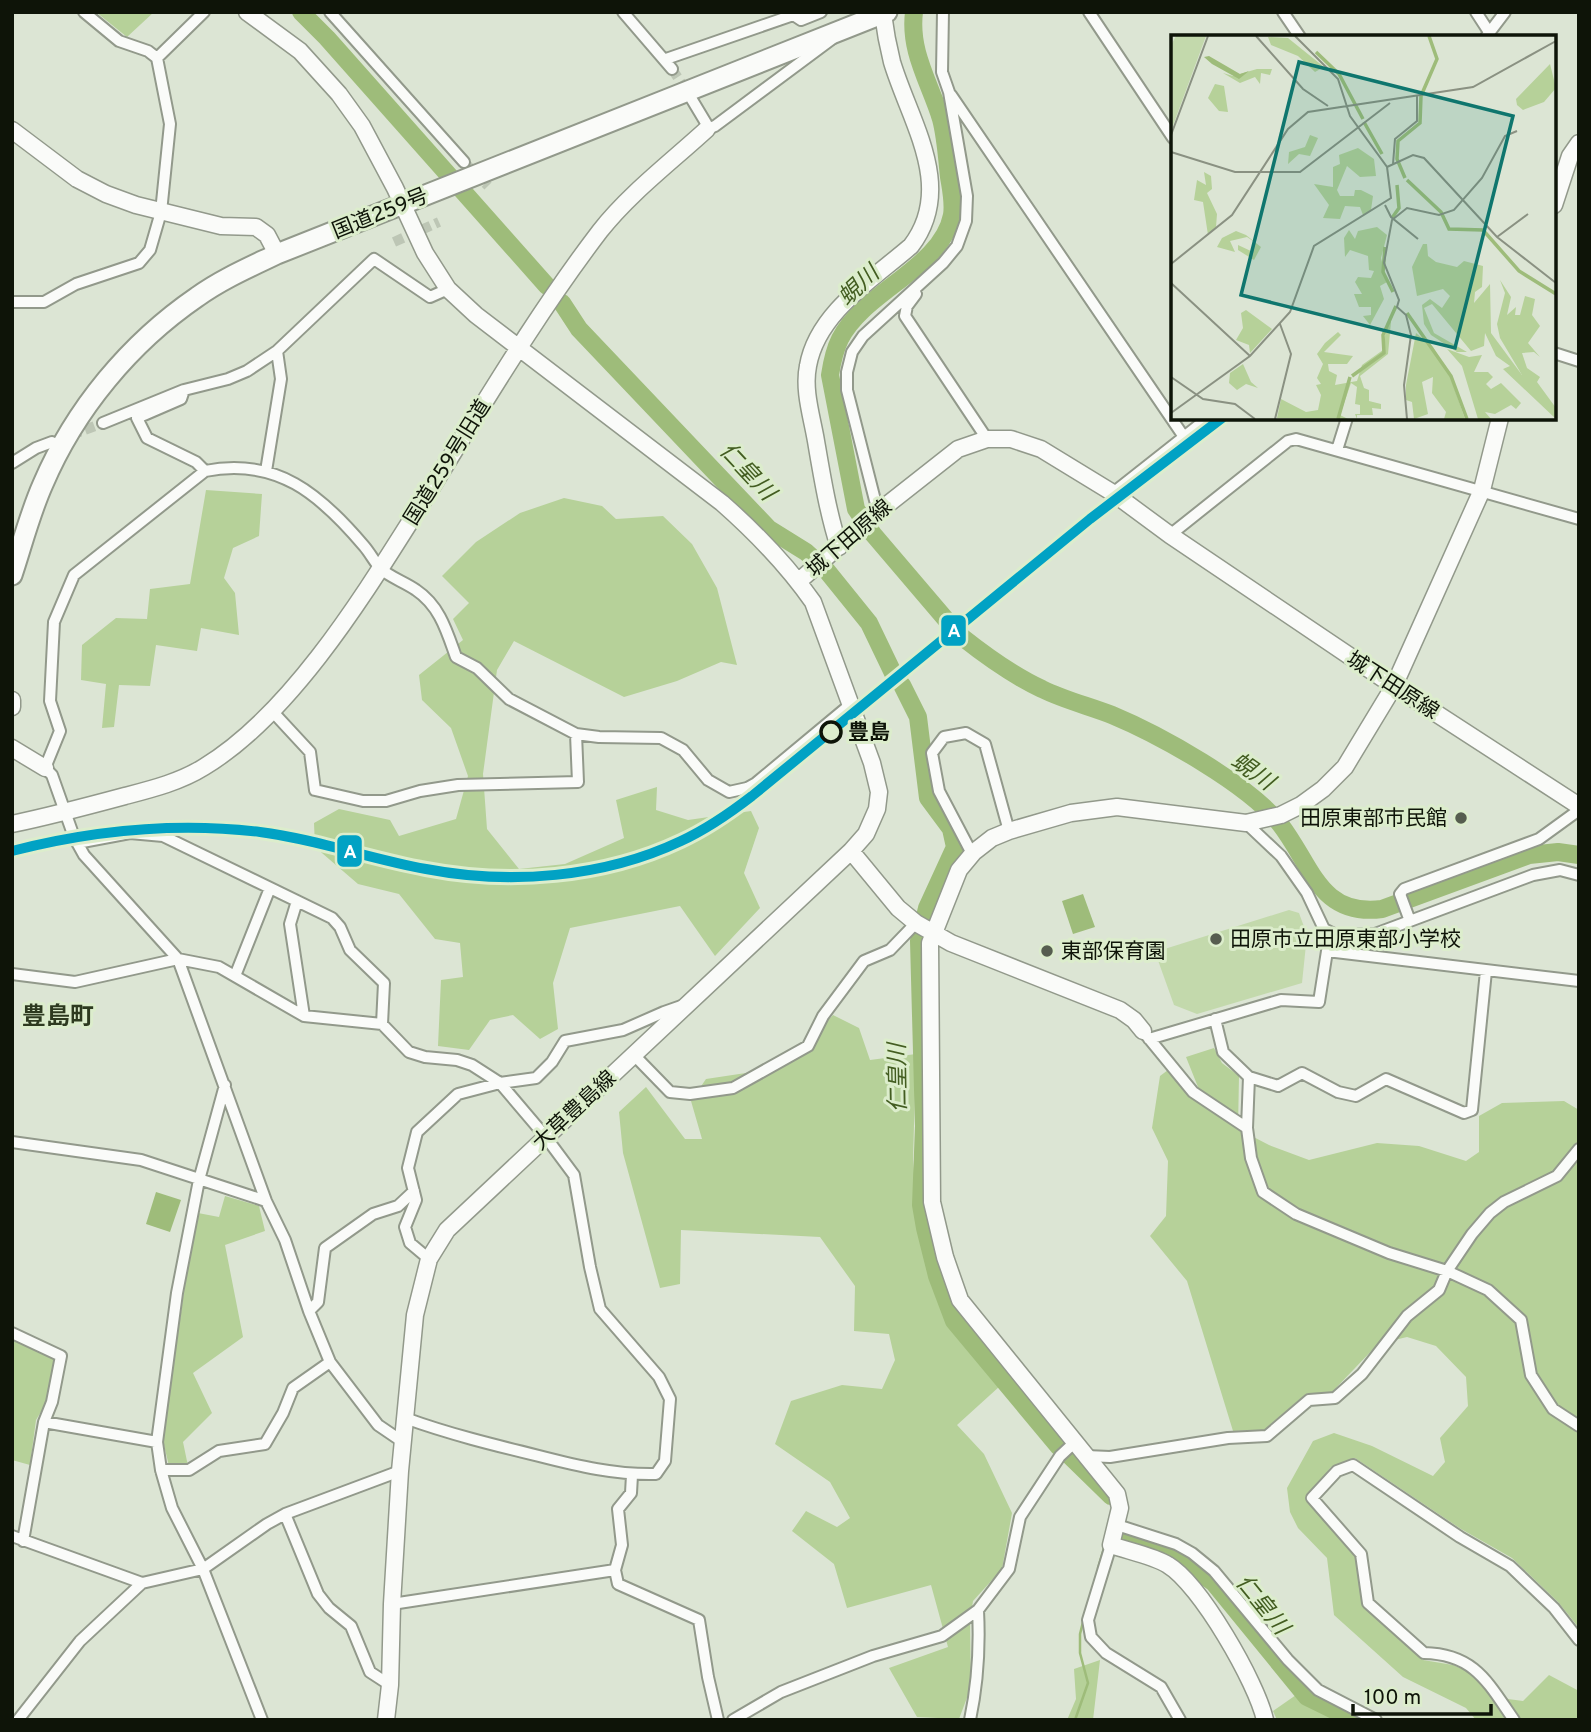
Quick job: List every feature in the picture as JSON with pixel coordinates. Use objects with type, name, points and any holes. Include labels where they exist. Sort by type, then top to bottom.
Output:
[{"type":"highway","name":"国道259号","points":[[12,575],[41,487],[58,451],[110,375],[150,333],[198,296],[277,254],[442,188],[465,170],[884,13]]},
{"type":"street","points":[[12,302],[44,302],[76,284],[139,262],[150,250],[161,212],[170,124],[157,58],[148,51],[119,41],[84,12]]},
{"type":"street","points":[[157,58],[205,12]]},
{"type":"street","name":"城下田原線","points":[[247,12],[300,51],[339,94],[362,126],[425,253],[448,289],[476,315],[722,503],[804,577],[878,512],[958,449],[987,439],[1012,439],[1041,449],[1113,493],[1170,536],[1579,808]]},
{"type":"street","points":[[330,12],[465,170]]},
{"type":"street","points":[[623,12],[669,64],[798,14],[801,20],[821,12]]},
{"type":"street","points":[[943,12],[942,72],[949,92],[967,196],[965,221],[957,246],[907,306],[905,316],[987,439]]},
{"type":"street","points":[[1089,12],[1171,135]]},
{"type":"street","points":[[1283,12],[1299,35]]},
{"type":"street","points":[[1476,12],[1488,34],[1505,12]]},
{"type":"street","points":[[833,552],[813,425],[807,366],[817,340],[838,310],[916,240],[927,219],[931,201],[925,152],[893,63],[884,13]]},
{"type":"street","name":"国道259号旧道","points":[[12,824],[162,786],[202,769],[228,751],[272,711],[348,617],[381,569],[551,300],[601,229],[625,203],[707,129],[715,126],[824,46],[842,29]]},
{"type":"street","points":[[949,92],[1171,418]]},
{"type":"street","points":[[688,93],[707,129]]},
{"type":"street","points":[[12,131],[77,179],[106,194],[161,212],[221,226],[256,227],[267,235],[277,254]]},
{"type":"street","points":[[1556,199],[1570,156],[1579,142]]},
{"type":"street","points":[[103,423],[184,390],[228,379],[247,371],[276,351],[374,259],[430,297],[448,289]]},
{"type":"street","points":[[878,512],[847,390],[846,372],[852,352],[863,336],[926,281]]},
{"type":"street","points":[[266,471],[281,379],[276,351]]},
{"type":"street","points":[[1556,354],[1579,361]]},
{"type":"street","points":[[184,390],[181,399],[137,418],[148,439],[196,462],[205,471]]},
{"type":"street","points":[[1172,420],[1184,437]]},
{"type":"street","points":[[1113,493],[1205,420]]},
{"type":"street","points":[[1337,450],[1346,420]]},
{"type":"street","points":[[1180,1720],[1161,1687],[1105,1653],[1091,1637],[1087,1620],[1117,1525],[1120,1508],[1117,1494],[960,1300],[945,1257],[932,1202],[930,943],[959,870],[974,852],[992,838],[1009,831],[1071,813],[1117,807],[1246,823],[1281,815],[1323,789],[1345,767],[1394,686],[1482,491],[1500,420]]},
{"type":"street","points":[[1170,536],[1289,441],[1296,439],[1579,519]]},
{"type":"street","points":[[12,463],[36,448],[52,442]]},
{"type":"street","points":[[45,768],[60,731],[50,701],[54,622],[74,575],[205,471],[223,467],[266,471],[299,485],[320,498],[365,547],[381,569],[427,598],[442,618],[456,657],[477,668],[509,698],[576,734],[661,738],[683,750],[708,779],[729,792],[756,783],[852,704]]},
{"type":"street","name":"大草豊島線","points":[[386,1720],[400,1471],[415,1315],[429,1259],[447,1230],[851,851],[866,834],[877,809],[879,792],[872,763],[804,577]]},
{"type":"street","points":[[12,700],[12,707]]},
{"type":"street","points":[[272,711],[310,752],[315,790],[363,801],[386,801],[420,791],[458,785],[578,782],[576,734]]},
{"type":"street","points":[[974,852],[969,848],[939,791],[932,753],[944,737],[966,733],[985,744],[1009,831]]},
{"type":"street","points":[[12,748],[52,775],[77,844],[84,855],[178,959],[266,1201],[285,1240],[330,1362],[378,1425],[403,1442]]},
{"type":"street","points":[[1410,920],[1400,894],[1404,889],[1539,839],[1579,808]]},
{"type":"street","points":[[1246,823],[1281,856],[1307,893],[1324,929],[1336,935],[1375,934]]},
{"type":"street","points":[[77,844],[130,833],[163,836],[332,918],[340,927],[350,950],[384,983],[382,1024]]},
{"type":"street","points":[[851,851],[898,908],[916,923],[951,943],[1120,1010],[1134,1020],[1193,1092],[1247,1128]]},
{"type":"street","points":[[1326,951],[1353,945],[1410,920],[1533,875],[1560,870],[1579,875]]},
{"type":"street","points":[[235,976],[270,888]]},
{"type":"street","points":[[297,901],[290,924],[304,1016]]},
{"type":"street","points":[[634,1054],[670,1092],[690,1094],[733,1088],[808,1046],[823,1016],[863,961],[890,950],[916,923]]},
{"type":"street","points":[[1326,951],[1579,981]]},
{"type":"street","points":[[1146,1035],[1282,1000],[1319,1002],[1326,951]]},
{"type":"street","points":[[12,974],[75,982],[178,959],[219,967],[304,1016],[382,1024],[409,1052],[472,1065],[500,1083],[574,1175],[600,1309],[659,1377],[670,1399],[665,1461],[656,1474],[632,1475],[582,1467],[460,1437],[405,1418]]},
{"type":"street","points":[[1215,1019],[1223,1052],[1249,1077],[1278,1086],[1302,1073],[1338,1092],[1356,1096],[1386,1079],[1464,1113],[1472,1110],[1486,971]]},
{"type":"street","points":[[429,1259],[410,1243],[405,1227],[416,1200],[408,1168],[417,1132],[458,1094],[500,1083],[536,1079],[552,1062],[565,1041],[623,1030],[691,1003]]},
{"type":"street","points":[[1249,1077],[1247,1128],[1251,1157],[1263,1192],[1296,1214],[1390,1253],[1447,1271],[1488,1290],[1521,1320],[1531,1376],[1553,1409],[1579,1426]]},
{"type":"street","points":[[225,1084],[199,1180],[177,1293],[157,1442],[161,1470],[172,1508],[203,1569],[262,1720]]},
{"type":"street","points":[[12,1142],[141,1160],[266,1201]]},
{"type":"street","points":[[1086,1456],[1110,1457],[1227,1438],[1267,1436],[1309,1400],[1335,1398],[1362,1374],[1406,1316],[1439,1290],[1447,1271],[1490,1213],[1504,1202],[1557,1176],[1579,1149]]},
{"type":"street","points":[[309,1311],[318,1302],[325,1248],[373,1214],[398,1206],[414,1191]]},
{"type":"street","points":[[12,1333],[61,1356],[17,1538],[142,1583]]},
{"type":"street","points":[[161,1470],[189,1470],[219,1451],[265,1444],[283,1413],[293,1388],[330,1362]]},
{"type":"street","points":[[44,1422],[157,1442]]},
{"type":"street","points":[[733,1720],[781,1692],[873,1656],[942,1636],[978,1610],[1009,1569],[1020,1517],[1060,1456],[1074,1443]]},
{"type":"street","points":[[1514,1720],[1482,1675],[1464,1662],[1434,1653],[1424,1653],[1368,1603],[1361,1555],[1312,1498],[1337,1471],[1353,1465],[1460,1537],[1510,1566],[1554,1608],[1579,1640]]},
{"type":"street","points":[[18,1720],[80,1641],[142,1583],[203,1569],[285,1514],[400,1471]]},
{"type":"street","points":[[632,1475],[631,1493],[618,1509],[622,1545],[615,1570],[618,1584],[699,1620],[718,1720]]},
{"type":"street","points":[[285,1514],[318,1594],[329,1608],[351,1626],[370,1672],[390,1685]]},
{"type":"street","points":[[1117,1525],[1176,1544],[1192,1553],[1214,1571],[1288,1660],[1318,1690],[1376,1720]]},
{"type":"street","points":[[1111,1545],[1168,1564],[1189,1584],[1234,1647],[1265,1720]]},
{"type":"street","points":[[392,1604],[615,1570]]},
{"type":"street","points":[[970,1720],[977,1688],[980,1651],[978,1610]]},
{"type":"shaded area","points":[[96,12],[154,12],[127,37]]},
{"type":"shaded area","points":[[206,490],[262,494],[259,536],[233,548],[224,578],[235,593],[239,635],[201,628],[197,651],[156,645],[150,686],[119,685],[114,727],[102,728],[106,684],[81,680],[82,645],[116,618],[147,619],[150,589],[190,584]]},
{"type":"shaded area","points":[[564,498],[602,506],[616,519],[663,516],[692,544],[717,588],[737,665],[721,662],[677,681],[624,697],[514,641],[497,670],[483,774],[487,829],[519,869],[565,864],[624,838],[616,800],[657,787],[656,810],[688,820],[751,811],[759,828],[744,873],[760,908],[715,956],[680,906],[570,928],[553,983],[558,1029],[540,1039],[513,1015],[490,1020],[469,1050],[438,1046],[441,980],[463,977],[460,943],[435,939],[399,894],[358,884],[315,847],[314,823],[339,809],[390,820],[399,836],[456,819],[468,776],[451,728],[422,700],[419,675],[463,640],[453,619],[469,603],[442,576],[476,542],[520,513]]},
{"type":"shaded area","points":[[1083,894],[1095,927],[1073,934],[1062,901]]},
{"type":"shaded area","points":[[1289,910],[1299,913],[1307,935],[1302,983],[1197,1014],[1174,1005],[1155,952]]},
{"type":"shaded area","points":[[833,1015],[859,1028],[870,1060],[916,1054],[913,1160],[918,1229],[949,1323],[1000,1386],[957,1425],[984,1454],[1012,1513],[1002,1569],[973,1601],[970,1620],[971,1687],[959,1719],[917,1717],[889,1668],[948,1647],[931,1585],[847,1608],[834,1564],[792,1531],[806,1511],[837,1527],[850,1518],[830,1482],[775,1444],[791,1401],[842,1385],[882,1389],[895,1360],[889,1334],[854,1331],[855,1286],[820,1237],[681,1230],[680,1284],[660,1288],[623,1153],[619,1112],[646,1087],[685,1139],[702,1139],[691,1101],[706,1079],[779,1068],[812,1051],[820,1029]]},
{"type":"shaded area","points":[[1214,1048],[1222,1063],[1239,1076],[1238,1129],[1269,1145],[1309,1160],[1377,1143],[1419,1146],[1466,1161],[1479,1152],[1479,1116],[1502,1103],[1564,1101],[1579,1110],[1579,1628],[1558,1602],[1512,1558],[1461,1529],[1355,1458],[1331,1467],[1306,1499],[1356,1558],[1362,1603],[1423,1660],[1453,1665],[1474,1674],[1508,1699],[1523,1701],[1549,1675],[1579,1691],[1579,1720],[1476,1720],[1466,1708],[1403,1677],[1334,1615],[1327,1558],[1298,1528],[1290,1512],[1287,1488],[1313,1441],[1334,1433],[1372,1446],[1433,1476],[1445,1462],[1440,1438],[1468,1406],[1466,1377],[1436,1346],[1407,1337],[1378,1344],[1332,1392],[1306,1394],[1264,1430],[1233,1431],[1187,1281],[1150,1236],[1166,1216],[1168,1161],[1152,1128],[1160,1076],[1168,1070],[1194,1099],[1198,1087],[1186,1057]]},
{"type":"shaded area","points":[[156,1192],[181,1200],[170,1232],[146,1224]]},
{"type":"shaded area","points":[[225,1196],[259,1206],[265,1231],[225,1245],[243,1337],[193,1373],[212,1413],[183,1442],[188,1466],[169,1466],[163,1441],[198,1213],[219,1217]]},
{"type":"shaded area","points":[[12,1339],[55,1358],[47,1402],[36,1420],[30,1465],[12,1460]]},
{"type":"shaded area","points":[[1100,1660],[1093,1720],[1067,1720],[1076,1699],[1074,1669]]},
{"type":"shaded area","points":[[1296,1695],[1346,1720],[1277,1720],[1273,1711]]},
{"type":"waterway","name":"仁皇川","points":[[301,12],[547,286]]},
{"type":"waterway","name":"蜆川","points":[[914,12],[917,54],[944,134],[952,215],[945,234],[934,250],[851,322],[838,343],[830,375],[856,509],[873,534],[948,622]]},
{"type":"waterway","name":"仁皇川","points":[[562,303],[579,329],[769,529],[806,552],[827,571],[869,623],[893,673]]},
{"type":"waterway","name":"蜆川","points":[[962,637],[1032,684],[1132,724],[1225,777],[1266,809],[1280,824],[1319,885],[1344,905],[1361,909],[1382,909],[1529,855],[1558,852],[1579,855]]},
{"type":"waterway","name":"仁皇川","points":[[902,685],[918,717],[928,798],[951,829],[955,847],[927,908],[919,941],[924,1126],[921,1205],[925,1228],[937,1276],[954,1321],[1059,1447]]},
{"type":"waterway","name":"仁皇川","points":[[1070,1456],[1111,1496]]},
{"type":"waterway","name":"仁皇川","points":[[1121,1537],[1178,1557],[1214,1583],[1307,1697],[1354,1720]]},
{"type":"waterway","points":[[1098,1568],[1104,1548]]},
{"type":"waterway","points":[[1075,1720],[1088,1683],[1080,1653],[1083,1622]]},
{"type":"tunnel","points":[[672,69],[688,93]]},
{"type":"tunnel","points":[[464,162],[488,186]]},
{"type":"tunnel","points":[[394,242],[439,222]]},
{"type":"tunnel","points":[[71,435],[103,423]]},
{"type":"transit line","name":"A","points":[[12,851],[104,833],[166,828],[229,829],[302,839],[426,869],[490,877],[555,875],[620,863],[651,853],[700,831],[752,796],[1090,519],[1219,420]]},
{"type":"place","name":"豊島","points":[[831,732]]},
{"type":"place","name":"田原東部市民館","points":[[1461,818]]},
{"type":"place","name":"田原市立田原東部小学校","points":[[1216,939]]},
{"type":"place","name":"東部保育園","points":[[1047,951]]},
{"type":"district","name":"豊島町","points":[[58,1016]]}]
